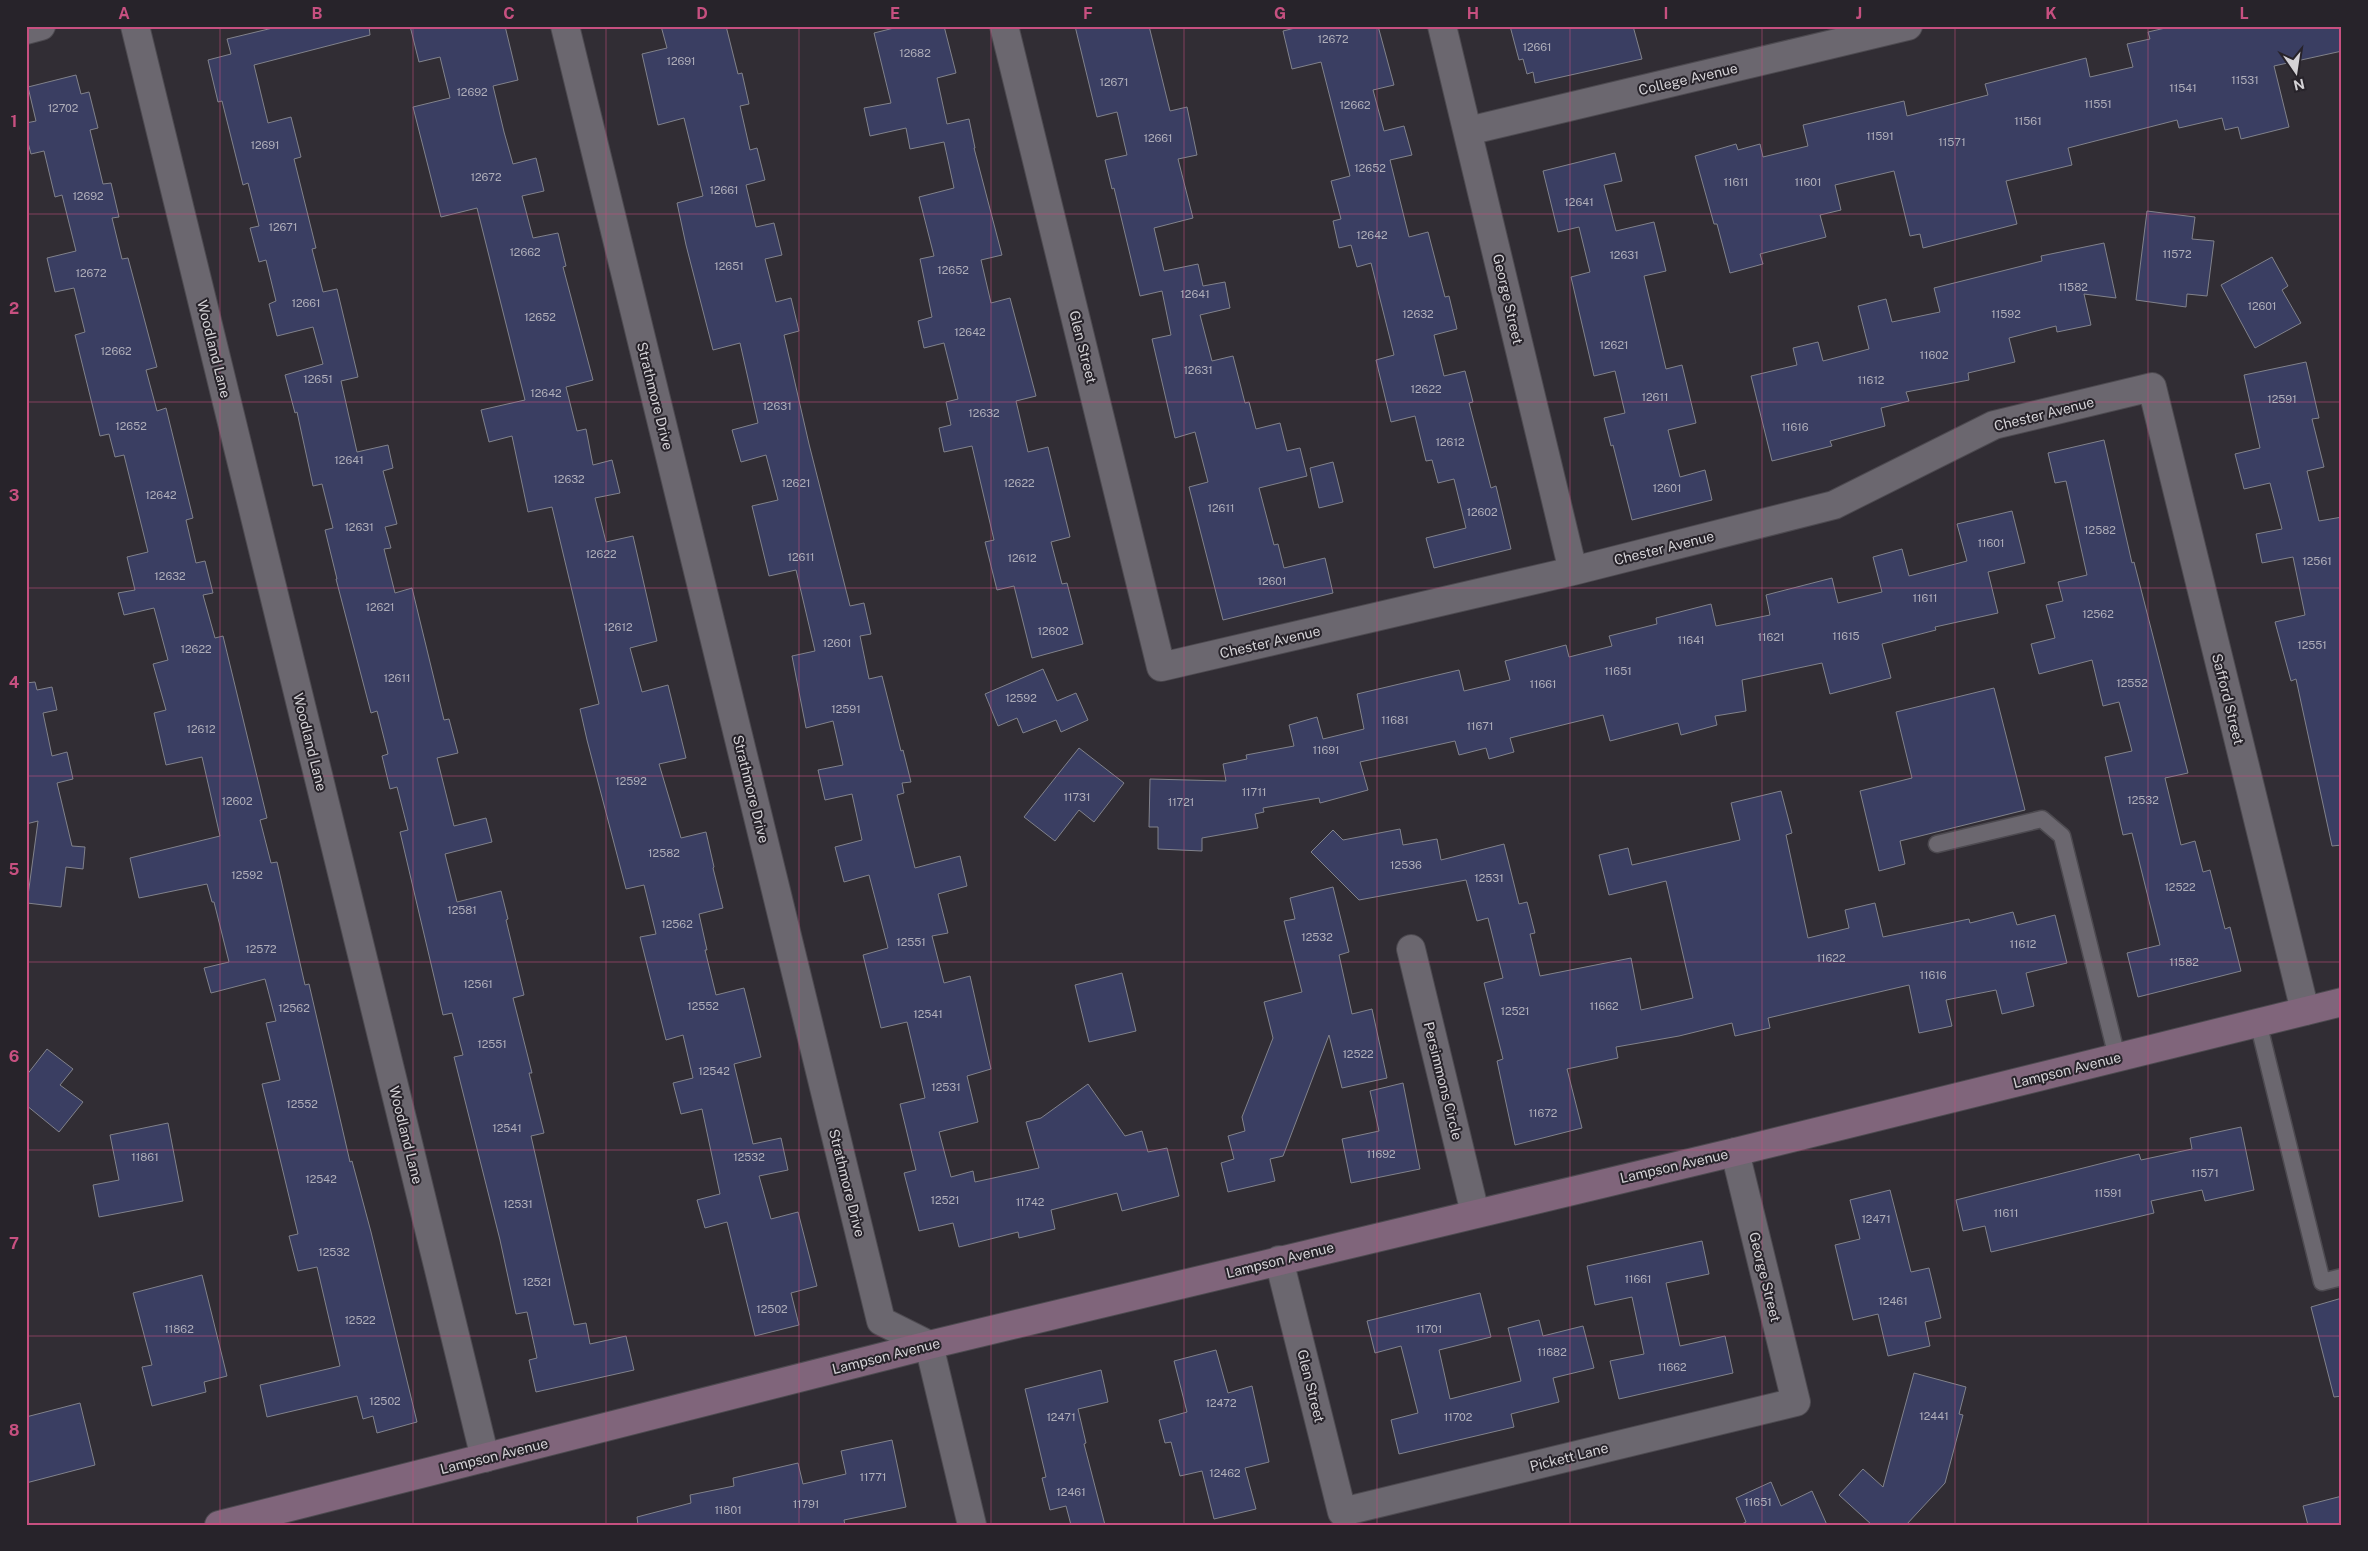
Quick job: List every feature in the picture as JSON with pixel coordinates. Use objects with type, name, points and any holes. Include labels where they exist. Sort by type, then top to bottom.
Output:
[{"type":"street","points":[[26,30],[41,26]]},
{"type":"street","name":"Woodland Lane","points":[[135,26],[485,1458]]},
{"type":"street","name":"Strathmore Drive","points":[[565,26],[881,1321],[929,1346]]},
{"type":"street","name":"Glen Street","points":[[1004,26],[1161,667]]},
{"type":"street","name":"George Street","points":[[1442,26],[1573,571]]},
{"type":"street","name":"College Avenue","points":[[1468,131],[1908,26]]},
{"type":"street","name":"Chester Avenue","points":[[1161,667],[1573,571],[1834,505],[1994,425],[2152,387]]},
{"type":"street","name":"Safford Street","points":[[2152,387],[2305,1011]]},
{"type":"street","name":"Persimmons Circle","points":[[1411,949],[1475,1213]]},
{"type":"street","name":"Lampson Avenue","points":[[219,1525],[929,1346],[1279,1260],[1735,1152],[2342,1002]]},
{"type":"street","name":"George Street","points":[[1735,1152],[1796,1402]]},
{"type":"street","name":"Glen Street","points":[[1279,1260],[1342,1512]]},
{"type":"street","points":[[929,1346],[972,1525]]},
{"type":"street","name":"Pickett Lane","points":[[1342,1512],[1796,1402]]},
{"type":"lane","points":[[1937,844],[2042,819],[2062,836],[2117,1057]]},
{"type":"lane","points":[[2258,1022],[2322,1282],[2342,1277]]},
{"type":"building","points":[[281,26],[369,26],[370,35],[254,65],[268,123],[291,117],[301,157],[294,159],[316,248],[312,249],[323,292],[337,289],[358,377],[341,381],[357,452],[388,445],[393,468],[383,471],[397,524],[385,527],[391,548],[384,549],[395,593],[412,588],[444,720],[449,719],[458,753],[437,758],[454,826],[486,818],[492,842],[445,854],[457,902],[501,891],[524,995],[513,998],[532,1073],[529,1073],[544,1133],[531,1136],[574,1325],[586,1323],[590,1344],[626,1336],[634,1370],[536,1392],[529,1360],[537,1358],[527,1312],[516,1314],[500,1240],[454,1057],[463,1055],[452,1013],[443,1015],[400,832],[408,830],[397,787],[390,789],[382,756],[388,754],[377,711],[371,713],[336,579],[325,530],[333,528],[322,484],[313,486],[297,412],[295,413],[285,375],[323,364],[313,327],[277,336],[269,304],[276,301],[266,260],[259,262],[250,228],[259,226],[248,183],[243,185],[222,101],[218,102],[208,60],[231,54],[227,39]]},
{"type":"building","points":[[410,26],[505,26],[518,80],[493,86],[504,132],[513,164],[536,158],[544,191],[522,196],[533,238],[558,233],[566,266],[563,267],[593,380],[566,387],[577,431],[586,429],[593,465],[612,460],[620,493],[595,498],[606,542],[633,536],[657,641],[630,648],[642,692],[668,685],[686,758],[659,764],[681,838],[706,832],[723,908],[699,914],[707,950],[705,950],[716,995],[744,988],[761,1057],[734,1064],[753,1144],[781,1138],[788,1170],[759,1176],[771,1219],[798,1212],[817,1286],[791,1293],[799,1325],[755,1336],[727,1222],[705,1228],[697,1200],[720,1194],[702,1109],[681,1114],[673,1083],[693,1078],[683,1035],[666,1040],[640,937],[656,934],[644,885],[626,889],[587,740],[580,709],[599,704],[552,507],[528,512],[512,436],[489,442],[481,410],[525,400],[477,208],[441,217],[413,107],[450,98],[440,57],[419,62]]},
{"type":"building","points":[[661,26],[726,26],[738,74],[742,73],[749,104],[740,106],[750,150],[757,148],[765,180],[746,185],[756,227],[774,223],[782,255],[765,259],[776,302],[791,298],[799,331],[784,335],[809,444],[850,606],[864,603],[871,634],[860,636],[869,679],[882,676],[911,782],[902,783],[904,793],[897,795],[915,868],[960,856],[967,886],[938,894],[948,933],[932,936],[944,983],[970,976],[991,1069],[967,1076],[978,1122],[939,1132],[951,1177],[973,1171],[975,1182],[1039,1168],[1026,1122],[1041,1118],[1088,1084],[1125,1136],[1142,1131],[1148,1152],[1167,1148],[1179,1196],[1122,1211],[1117,1193],[1051,1210],[1055,1229],[1019,1238],[1018,1232],[959,1247],[953,1223],[919,1231],[904,1173],[916,1170],[900,1104],[925,1098],[907,1022],[881,1028],[863,955],[888,948],[869,875],[844,882],[835,847],[862,840],[852,794],[825,800],[818,770],[843,765],[833,721],[806,728],[792,656],[815,651],[796,570],[769,576],[752,506],[778,500],[766,455],[741,462],[732,430],[758,423],[740,343],[713,350],[686,245],[677,203],[703,196],[684,118],[658,125],[642,54],[667,48]]},
{"type":"building","points":[[902,26],[944,26],[956,73],[937,78],[947,124],[969,119],[974,148],[1002,255],[981,260],[991,303],[1010,298],[1036,396],[1016,401],[1028,452],[1048,447],[1070,537],[1051,542],[1062,584],[1067,583],[1083,644],[1032,658],[1014,586],[997,590],[985,542],[994,540],[972,446],[944,452],[939,428],[951,425],[946,402],[958,399],[944,343],[924,348],[918,321],[932,317],[920,259],[934,256],[919,197],[954,188],[944,142],[910,149],[906,128],[870,136],[864,108],[891,103],[874,33]]},
{"type":"building","points":[[1075,26],[1149,26],[1170,111],[1187,107],[1197,155],[1178,159],[1193,218],[1154,228],[1164,271],[1198,264],[1203,286],[1225,282],[1230,308],[1200,315],[1212,361],[1233,356],[1245,403],[1249,402],[1256,429],[1280,423],[1287,451],[1300,448],[1307,476],[1259,488],[1274,545],[1278,544],[1284,568],[1325,558],[1333,593],[1223,620],[1189,487],[1208,482],[1195,432],[1175,438],[1152,339],[1171,335],[1162,291],[1140,296],[1114,188],[1112,189],[1105,160],[1127,155],[1117,112],[1097,117]]},
{"type":"building","points":[[1303,26],[1378,26],[1394,85],[1373,90],[1384,131],[1404,126],[1412,155],[1390,160],[1409,237],[1428,232],[1445,297],[1449,296],[1457,329],[1434,335],[1444,376],[1465,371],[1473,402],[1469,403],[1491,488],[1496,486],[1511,549],[1434,568],[1426,538],[1466,528],[1454,479],[1438,483],[1432,460],[1426,461],[1415,416],[1391,422],[1376,360],[1394,355],[1371,263],[1357,267],[1351,245],[1339,248],[1333,221],[1341,219],[1331,181],[1350,176],[1321,62],[1292,69],[1283,31]]},
{"type":"building","points":[[1510,26],[1633,26],[1642,59],[1535,83],[1533,72],[1527,74],[1523,59],[1519,60]]},
{"type":"building","points":[[2174,26],[2342,26],[2342,51],[2274,66],[2289,127],[2241,139],[2238,127],[2225,130],[2222,118],[2179,128],[2177,120],[2068,148],[2072,165],[2006,181],[2017,224],[1923,248],[1920,234],[1910,236],[1894,171],[1835,185],[1841,210],[1820,215],[1826,237],[1760,254],[1763,264],[1730,273],[1717,224],[1714,224],[1695,156],[1736,144],[1738,150],[1760,144],[1763,157],[1808,146],[1803,125],[1904,101],[1907,116],[1988,95],[1985,84],[2086,58],[2090,77],[2133,67],[2127,44],[2150,39],[2148,32]]},
{"type":"building","points":[[76,75],[81,94],[89,92],[98,128],[90,130],[103,184],[111,183],[119,217],[112,218],[122,259],[128,258],[157,367],[146,370],[157,411],[166,408],[193,518],[186,520],[196,563],[205,561],[213,593],[203,595],[215,638],[223,636],[267,818],[260,820],[271,863],[277,862],[305,985],[309,984],[350,1162],[352,1161],[371,1232],[417,1422],[377,1433],[373,1416],[363,1419],[357,1396],[267,1417],[260,1385],[340,1366],[317,1267],[298,1271],[289,1236],[298,1234],[262,1084],[280,1080],[266,1023],[276,1021],[265,979],[211,993],[204,968],[229,962],[214,902],[212,902],[207,884],[139,898],[130,858],[220,836],[202,757],[166,765],[154,713],[166,710],[153,664],[168,660],[154,608],[124,615],[118,593],[135,590],[127,557],[148,552],[124,455],[115,457],[109,434],[100,436],[75,335],[85,332],[74,288],[55,292],[47,258],[76,251],[62,195],[55,197],[44,151],[31,154],[26,135],[26,123],[36,121],[28,87]]},
{"type":"building","points":[[1615,153],[1622,181],[1604,185],[1616,231],[1654,222],[1666,271],[1644,276],[1666,369],[1682,365],[1696,423],[1668,430],[1680,477],[1705,470],[1712,500],[1632,520],[1613,445],[1611,446],[1604,418],[1625,413],[1615,371],[1594,376],[1571,277],[1590,272],[1579,227],[1558,232],[1543,171]]},
{"type":"building","points":[[2147,211],[2195,217],[2192,239],[2214,241],[2207,296],[2187,294],[2186,307],[2136,300]]},
{"type":"building","points":[[2104,243],[2116,298],[2084,294],[2091,325],[2057,332],[2056,326],[2009,338],[2015,362],[1968,373],[1969,380],[1906,392],[1909,401],[1881,408],[1885,426],[1830,441],[1832,446],[1772,461],[1751,376],[1797,365],[1793,348],[1818,342],[1823,361],[1869,349],[1858,306],[1886,299],[1892,322],[1940,312],[1934,288],[2042,261],[2041,256]]},
{"type":"building","points":[[2272,257],[2288,286],[2282,290],[2301,323],[2255,348],[2221,285]]},
{"type":"building","points":[[2306,362],[2319,418],[2312,419],[2324,467],[2307,471],[2319,521],[2342,517],[2342,845],[2332,846],[2296,679],[2291,681],[2275,622],[2305,615],[2293,557],[2262,563],[2256,534],[2282,529],[2270,483],[2244,489],[2235,454],[2260,448],[2244,375]]},
{"type":"building","points":[[2104,440],[2132,563],[2134,562],[2188,773],[2165,778],[2181,845],[2195,841],[2203,872],[2210,870],[2225,929],[2230,927],[2241,971],[2138,997],[2127,953],[2160,945],[2132,833],[2123,835],[2105,757],[2132,751],[2119,702],[2103,706],[2092,660],[2039,674],[2031,644],[2055,638],[2046,605],[2063,601],[2058,582],[2087,575],[2066,481],[2055,483],[2048,453]]},
{"type":"building","points":[[1333,462],[1343,502],[1319,508],[1310,468]]},
{"type":"building","points":[[2012,511],[2025,563],[1988,572],[1998,613],[1935,627],[1936,630],[1882,644],[1891,678],[1830,694],[1822,663],[1742,680],[1746,711],[1715,716],[1717,725],[1681,735],[1678,723],[1610,741],[1603,715],[1510,738],[1514,752],[1489,759],[1486,748],[1459,755],[1455,741],[1360,762],[1368,790],[1320,803],[1319,798],[1263,808],[1264,812],[1255,814],[1258,828],[1202,838],[1202,851],[1158,849],[1158,827],[1149,827],[1150,779],[1226,781],[1223,764],[1247,759],[1246,755],[1294,746],[1289,725],[1317,717],[1323,739],[1364,729],[1357,694],[1459,670],[1464,691],[1510,680],[1505,661],[1566,645],[1569,657],[1612,646],[1609,636],[1657,624],[1656,618],[1711,604],[1716,626],[1770,615],[1766,595],[1832,578],[1838,603],[1882,592],[1873,557],[1902,549],[1909,576],[1967,561],[1957,524]]},
{"type":"building","points":[[1043,669],[1057,701],[1076,693],[1088,720],[1061,732],[1056,720],[1023,733],[1017,718],[998,726],[985,694]]},
{"type":"building","points":[[35,682],[37,690],[52,687],[57,710],[43,713],[52,756],[67,752],[73,779],[57,783],[72,846],[85,847],[83,869],[66,867],[61,907],[27,903],[38,821],[26,824],[26,683]]},
{"type":"building","points":[[1994,688],[2025,810],[1900,841],[1905,864],[1879,871],[1860,791],[1912,778],[1896,712]]},
{"type":"building","points":[[1079,748],[1124,783],[1094,822],[1079,810],[1055,841],[1024,817]]},
{"type":"building","points":[[1781,791],[1792,833],[1786,835],[1808,938],[1849,928],[1845,910],[1875,903],[1883,937],[1969,919],[1970,923],[2013,912],[2017,925],[2055,915],[2067,963],[2026,973],[2034,1006],[2002,1014],[1996,990],[1946,1000],[1952,1026],[1919,1033],[1909,985],[1768,1018],[1770,1028],[1735,1036],[1732,1023],[1679,1036],[1616,1047],[1618,1058],[1567,1069],[1582,1128],[1515,1145],[1497,1061],[1503,1059],[1484,983],[1503,978],[1488,918],[1477,921],[1466,880],[1359,900],[1311,852],[1333,830],[1343,840],[1400,829],[1403,845],[1437,839],[1441,860],[1504,844],[1519,904],[1527,902],[1535,933],[1530,934],[1540,976],[1631,958],[1641,1010],[1693,998],[1666,881],[1609,895],[1599,855],[1628,848],[1632,865],[1740,840],[1731,803]]},
{"type":"building","points":[[1333,887],[1349,952],[1339,955],[1352,1014],[1372,1009],[1387,1078],[1342,1088],[1329,1035],[1283,1156],[1270,1159],[1275,1181],[1228,1192],[1221,1163],[1234,1159],[1228,1136],[1245,1131],[1242,1117],[1273,1038],[1264,1002],[1302,992],[1284,921],[1295,919],[1290,898]]},
{"type":"building","points":[[1122,973],[1136,1031],[1089,1042],[1075,985]]},
{"type":"building","points":[[47,1049],[73,1069],[60,1085],[83,1102],[59,1132],[26,1105],[26,1076]]},
{"type":"building","points":[[1403,1083],[1420,1169],[1351,1183],[1342,1139],[1379,1131],[1370,1091]]},
{"type":"building","points":[[168,1123],[183,1201],[99,1217],[93,1185],[119,1180],[110,1135]]},
{"type":"building","points":[[2241,1127],[2254,1190],[2205,1201],[2202,1190],[2151,1201],[2154,1213],[1991,1252],[1985,1226],[1963,1231],[1956,1200],[2139,1154],[2141,1160],[2192,1149],[2190,1138]]},
{"type":"building","points":[[1890,1190],[1911,1272],[1929,1268],[1941,1318],[1925,1322],[1930,1346],[1888,1356],[1878,1314],[1853,1320],[1835,1245],[1860,1239],[1850,1200]]},
{"type":"building","points":[[1702,1241],[1709,1274],[1666,1283],[1680,1346],[1725,1336],[1733,1373],[1619,1399],[1610,1361],[1644,1354],[1632,1297],[1595,1305],[1587,1266]]},
{"type":"building","points":[[202,1275],[227,1376],[204,1382],[206,1392],[152,1406],[142,1367],[152,1365],[133,1293]]},
{"type":"building","points":[[1480,1293],[1491,1337],[1439,1350],[1450,1399],[1521,1381],[1508,1328],[1539,1320],[1543,1336],[1583,1326],[1594,1368],[1553,1378],[1559,1402],[1511,1414],[1514,1427],[1399,1454],[1391,1420],[1418,1413],[1401,1346],[1375,1353],[1367,1321]]},
{"type":"building","points":[[2342,1298],[2342,1396],[2334,1397],[2311,1307]]},
{"type":"building","points":[[1216,1350],[1228,1393],[1252,1386],[1269,1462],[1245,1468],[1256,1509],[1214,1519],[1202,1471],[1180,1476],[1171,1442],[1165,1443],[1159,1420],[1187,1412],[1174,1361]]},
{"type":"building","points":[[1101,1370],[1108,1402],[1078,1409],[1086,1443],[1084,1444],[1105,1525],[1071,1525],[1066,1506],[1050,1510],[1042,1478],[1046,1477],[1025,1389]]},
{"type":"building","points":[[1914,1373],[1966,1387],[1959,1414],[1963,1415],[1945,1483],[1906,1525],[1872,1525],[1839,1495],[1863,1469],[1883,1487]]},
{"type":"building","points":[[80,1403],[95,1465],[26,1483],[26,1417]]},
{"type":"building","points":[[892,1440],[906,1507],[844,1520],[845,1525],[638,1525],[637,1517],[691,1503],[690,1495],[734,1486],[733,1478],[798,1463],[803,1484],[846,1474],[841,1451]]},
{"type":"building","points":[[1771,1482],[1781,1506],[1812,1491],[1827,1525],[1740,1525],[1746,1522],[1736,1498]]},
{"type":"building","points":[[2342,1496],[2342,1525],[2308,1525],[2303,1506]]}]
